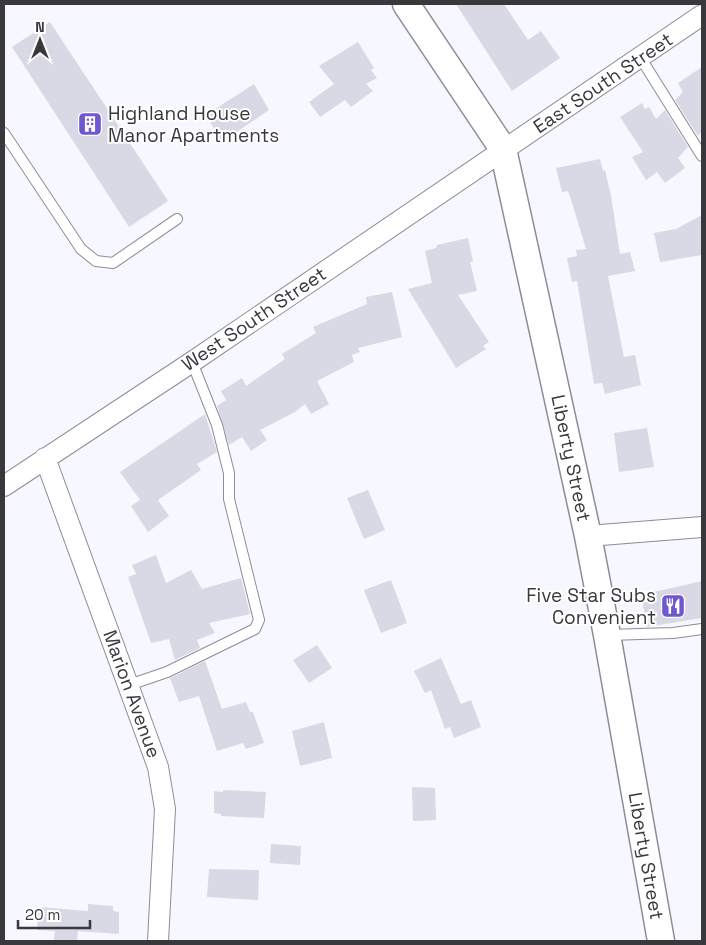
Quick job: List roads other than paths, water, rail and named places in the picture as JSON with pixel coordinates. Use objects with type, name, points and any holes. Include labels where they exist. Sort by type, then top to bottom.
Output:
[{"type":"street","name":"Liberty Street","points":[[406,4],[502,149],[588,536],[608,635],[661,941]]},
{"type":"street","name":"East South Street","points":[[502,149],[702,16]]},
{"type":"street","name":"West South Street","points":[[4,486],[192,362],[502,149]]},
{"type":"street","name":"Marion Avenue","points":[[45,458],[158,767],[165,809],[158,941]]},
{"type":"street","points":[[588,536],[702,527]]},
{"type":"lane","points":[[640,58],[702,156]]},
{"type":"lane","points":[[4,133],[81,249],[86,255],[96,261],[114,263],[177,219]]},
{"type":"lane","points":[[128,685],[167,672],[255,629],[259,620],[229,499],[229,473],[219,434],[192,362]]},
{"type":"lane","points":[[608,635],[673,633],[702,629]]},
{"type":"place","name":"Highland House Manor Apartments","points":[[90,124]]},
{"type":"place","name":"Five Star Subs Convenient","points":[[673,606]]}]
